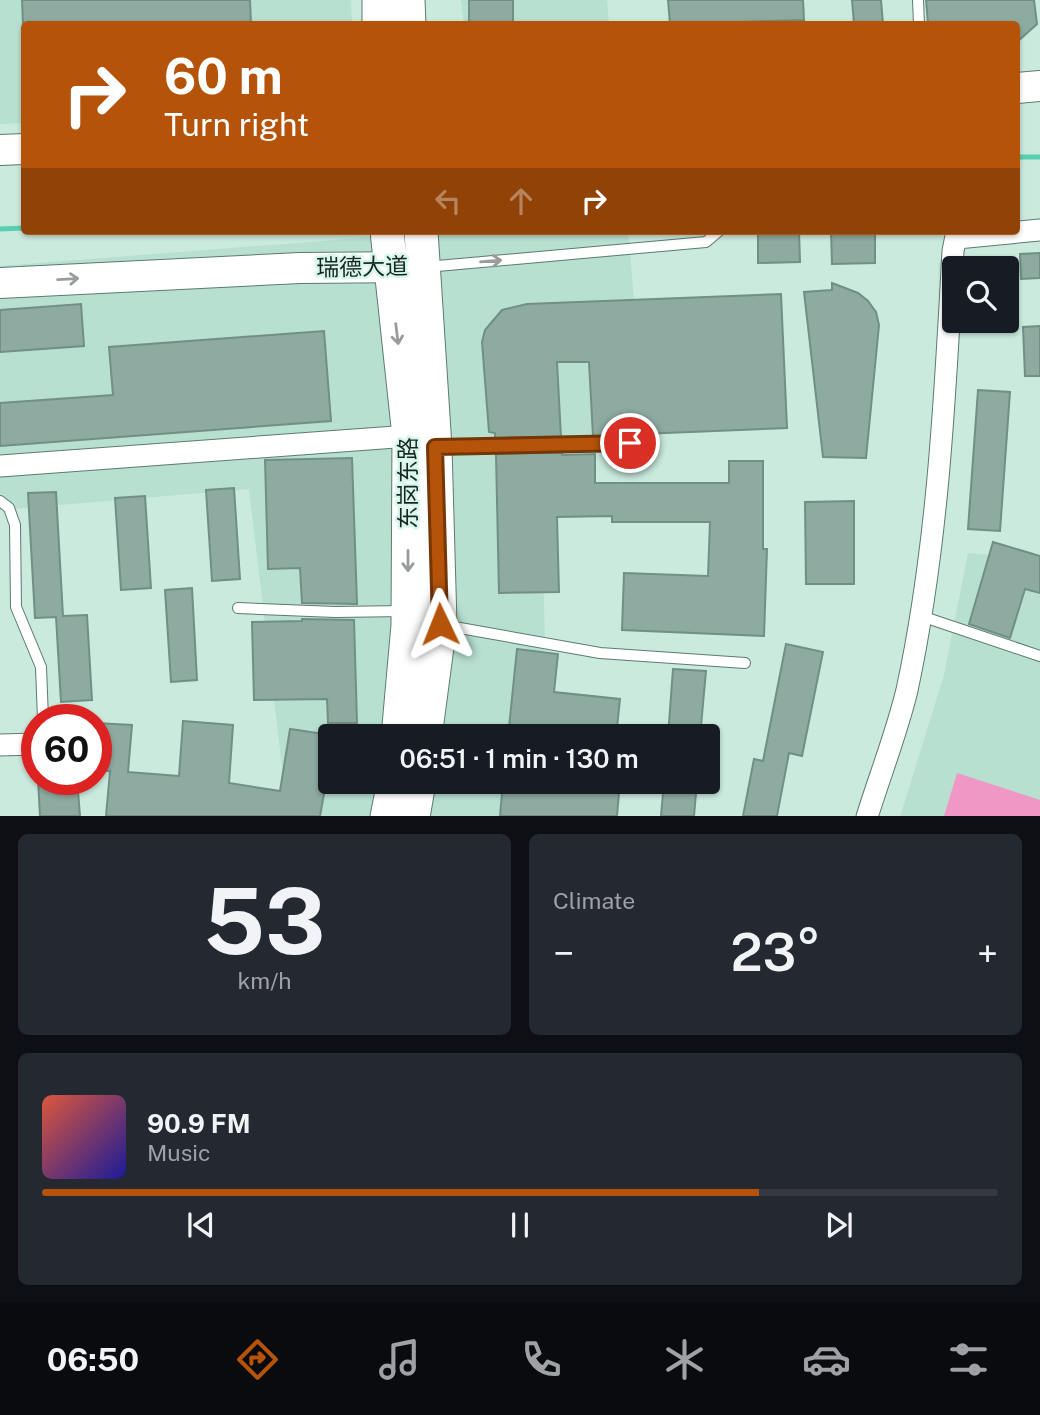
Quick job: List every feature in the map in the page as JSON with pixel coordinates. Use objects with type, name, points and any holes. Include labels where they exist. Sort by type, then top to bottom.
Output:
[{"type":"main road","points":[[379,0],[379,21]]},
{"type":"main road","points":[[408,0],[409,21]]},
{"type":"main road","name":"东岗东路","points":[[387,244],[422,441],[440,624],[427,724]]},
{"type":"main road","name":"东岗东路","points":[[399,724],[422,441],[422,247]]},
{"type":"main road","points":[[387,816],[392,794]]},
{"type":"main road","points":[[414,816],[417,794]]},
{"type":"street","points":[[1020,88],[1040,86]]},
{"type":"street","points":[[0,150],[21,149]]},
{"type":"street","points":[[1020,231],[1040,230]]},
{"type":"street","points":[[867,816],[906,692],[921,616],[932,529],[953,251],[957,235]]},
{"type":"street","name":"瑞德大道","points":[[0,283],[387,244],[422,247]]},
{"type":"street","points":[[0,466],[422,441]]},
{"type":"street","points":[[0,745],[21,744]]},
{"type":"lane","points":[[918,0],[919,21]]},
{"type":"lane","name":"瑞德大道","points":[[422,247],[706,242],[714,235]]},
{"type":"lane","points":[[422,441],[630,443]]},
{"type":"lane","points":[[0,501],[9,508],[15,525],[16,607],[41,667],[42,704]]},
{"type":"lane","points":[[238,608],[335,612],[408,611]]},
{"type":"lane","points":[[921,616],[1040,656]]},
{"type":"lane","points":[[440,624],[600,653],[745,663]]},
{"type":"shaded area","points":[[0,0],[351,0],[352,21],[21,21],[21,123],[0,124]]},
{"type":"shaded area","points":[[461,0],[607,0],[609,21],[464,21]]},
{"type":"shaded area","points":[[399,235],[628,235],[647,449],[540,455],[545,640],[533,724],[318,724],[318,794],[522,794],[519,816],[137,816],[139,801],[287,809],[249,489],[0,510],[0,266]]},
{"type":"shaded area","points":[[968,553],[1040,559],[1040,816],[900,816],[944,675]]},
{"type":"shaded area","points":[[957,773],[1040,800],[1040,816],[944,816]]},
{"type":"building","points":[[22,0],[250,0],[251,21],[23,21]]},
{"type":"building","points":[[469,0],[513,0],[513,21],[469,21]]},
{"type":"building","points":[[668,0],[803,0],[804,20],[670,21]]},
{"type":"building","points":[[852,0],[881,0],[883,21],[854,21]]},
{"type":"building","points":[[926,0],[1034,0],[1037,24],[1020,39],[1020,21],[928,21]]},
{"type":"building","points":[[758,235],[799,235],[800,262],[758,263]]},
{"type":"building","points":[[831,235],[875,235],[875,263],[832,264]]},
{"type":"building","points":[[1040,253],[1040,278],[1021,279],[1020,254]]},
{"type":"building","points":[[832,283],[858,293],[868,301],[876,312],[879,325],[866,458],[823,457],[804,292],[832,290]]},
{"type":"building","points":[[781,294],[787,428],[593,436],[589,362],[557,362],[561,437],[495,438],[495,433],[489,432],[482,342],[485,330],[502,310],[527,304]]},
{"type":"building","points":[[81,304],[84,346],[0,352],[0,310]]},
{"type":"building","points":[[1040,326],[1040,376],[1025,376],[1023,327]]},
{"type":"building","points":[[324,331],[331,421],[0,446],[0,403],[113,395],[109,347]]},
{"type":"building","points":[[978,390],[1010,392],[1000,531],[968,529]]},
{"type":"building","points":[[562,452],[562,455],[595,454],[595,483],[729,483],[729,461],[763,461],[763,549],[767,549],[764,636],[622,630],[624,573],[708,576],[710,522],[612,522],[612,516],[557,517],[559,592],[499,593],[496,454]]},
{"type":"building","points":[[352,458],[357,604],[302,603],[300,568],[268,569],[265,460]]},
{"type":"building","points":[[234,488],[240,579],[212,581],[206,490]]},
{"type":"building","points":[[56,492],[63,616],[87,615],[92,700],[61,702],[56,617],[35,618],[28,493]]},
{"type":"building","points":[[145,496],[151,588],[121,590],[115,498]]},
{"type":"building","points":[[854,501],[854,584],[806,584],[805,502]]},
{"type":"building","points":[[993,542],[1040,556],[1040,593],[1025,589],[1010,638],[969,624]]},
{"type":"building","points":[[192,588],[197,680],[171,682],[165,590]]},
{"type":"building","points":[[354,620],[357,723],[328,723],[327,699],[254,700],[252,622]]},
{"type":"building","points":[[786,644],[823,652],[802,756],[789,753],[777,816],[743,816],[754,759],[763,761]]},
{"type":"building","points":[[517,649],[558,654],[554,692],[620,699],[617,724],[509,724]]},
{"type":"building","points":[[673,669],[706,671],[701,724],[669,724]]},
{"type":"building","points":[[183,721],[233,725],[229,783],[280,791],[290,729],[318,733],[318,794],[324,794],[320,816],[106,816],[108,795],[112,795],[112,724],[132,725],[128,772],[179,776]]},
{"type":"building","points":[[502,794],[619,794],[617,816],[500,816]]},
{"type":"building","points":[[663,794],[696,794],[694,816],[661,816]]},
{"type":"building","points":[[39,795],[78,795],[80,816],[40,816]]},
{"type":"waterway","points":[[1020,157],[1040,157]]},
{"type":"waterway","points":[[0,229],[21,228]]},
{"type":"route","points":[[440,624],[435,447],[630,443]]}]
